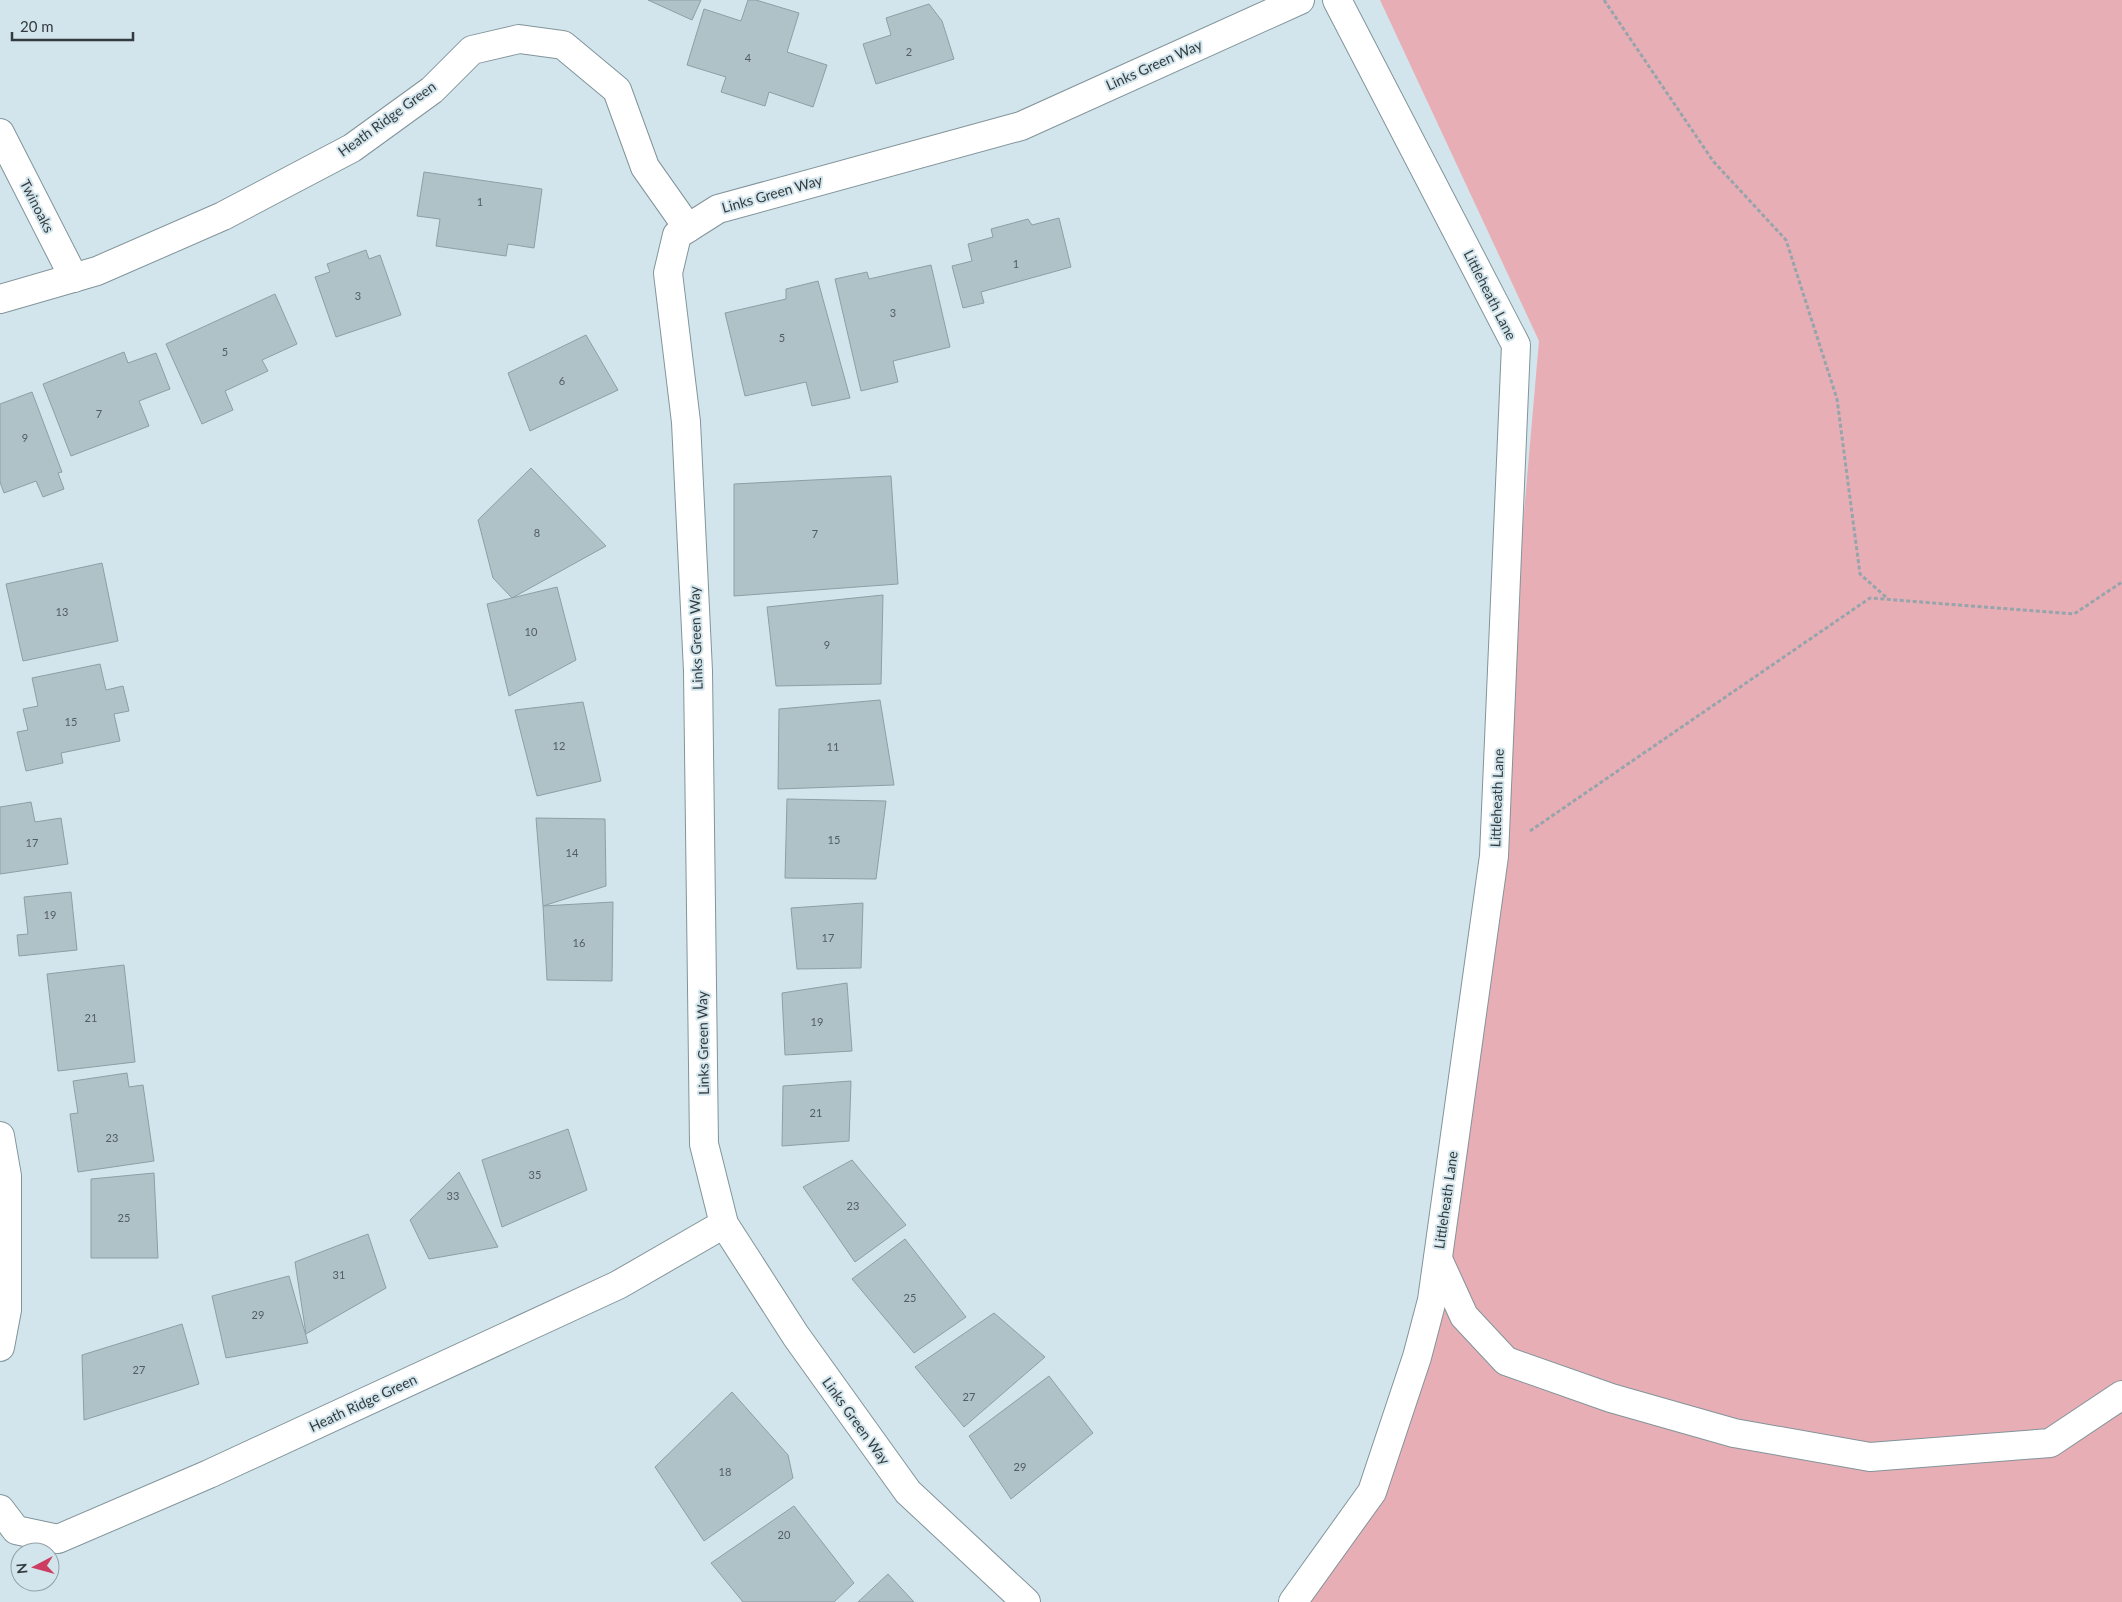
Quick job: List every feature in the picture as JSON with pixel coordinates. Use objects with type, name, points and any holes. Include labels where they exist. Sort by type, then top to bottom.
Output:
[{"type":"street","name":"Links Green Way","points":[[1026,1602],[908,1492],[796,1336],[724,1224],[704,1144],[698,671],[686,422],[668,273],[677,235],[718,208],[1021,126],[1300,0]]},
{"type":"street","name":"Littleheath Lane","points":[[1293,1602],[1372,1492],[1417,1357],[1432,1300],[1494,856],[1516,345],[1337,0]]},
{"type":"street","name":"Heath Ridge Green","points":[[0,299],[96,271],[223,216],[343,153],[432,90],[472,50],[519,39],[563,46],[617,90],[645,167],[688,228]]},
{"type":"street","name":"Twinoaks","points":[[0,133],[74,278]]},
{"type":"street","points":[[0,1136],[7,1186],[6,1310],[0,1346]]},
{"type":"street","name":"Heath Ridge Green","points":[[0,1509],[16,1530],[58,1539],[209,1474],[618,1286],[724,1224]]},
{"type":"street","points":[[1438,1259],[1464,1316],[1506,1361],[1611,1398],[1734,1433],[1870,1457],[2050,1443],[2122,1395]]},
{"type":"path","points":[[1604,0],[1713,162],[1786,240],[1837,399],[1860,574],[1887,599]]},
{"type":"path","points":[[1494,856],[1870,598],[2074,614],[2122,582]]},
{"type":"shaded area","points":[[1380,0],[2122,0],[2122,1602],[1308,1602],[1384,1498],[1494,856],[1539,341]]},
{"type":"building","points":[[648,0],[701,0],[692,20]]},
{"type":"building","points":[[748,0],[756,0],[799,13],[787,52],[827,65],[813,107],[769,92],[765,106],[721,92],[726,77],[687,65],[704,9],[741,21]]},
{"type":"building","points":[[929,4],[942,21],[954,59],[876,84],[863,44],[891,35],[886,18]]},
{"type":"building","points":[[424,172],[542,189],[534,248],[508,244],[506,256],[436,246],[440,219],[417,216]]},
{"type":"building","points":[[1059,218],[1071,267],[981,292],[984,303],[963,308],[952,266],[972,261],[968,244],[993,237],[991,229],[1028,219],[1032,225]]},
{"type":"building","points":[[366,250],[369,259],[380,255],[401,315],[336,337],[315,277],[330,272],[327,264]]},
{"type":"building","points":[[931,265],[950,347],[893,361],[898,382],[861,391],[835,279],[867,272],[869,279]]},
{"type":"building","points":[[818,281],[850,398],[812,406],[806,382],[745,396],[725,313],[786,299],[786,289]]},
{"type":"building","points":[[275,294],[297,344],[262,360],[268,371],[225,391],[233,410],[202,424],[166,344]]},
{"type":"building","points":[[586,335],[618,390],[530,431],[508,373]]},
{"type":"building","points":[[124,352],[128,363],[156,353],[170,389],[139,401],[149,426],[71,456],[43,384]]},
{"type":"building","points":[[32,392],[62,472],[58,473],[64,489],[43,497],[36,481],[4,493],[0,482],[0,404]]},
{"type":"building","points":[[531,468],[606,546],[512,598],[493,578],[478,520]]},
{"type":"building","points":[[891,476],[898,584],[734,596],[734,484]]},
{"type":"building","points":[[102,563],[118,641],[23,661],[6,584]]},
{"type":"building","points":[[557,587],[576,660],[509,696],[487,604]]},
{"type":"building","points":[[883,595],[881,684],[776,686],[767,607]]},
{"type":"building","points":[[100,664],[106,690],[123,686],[129,711],[114,714],[120,741],[61,753],[63,763],[26,771],[17,732],[28,730],[23,709],[38,706],[32,678]]},
{"type":"building","points":[[880,700],[894,785],[778,789],[779,709]]},
{"type":"building","points":[[583,702],[601,781],[537,796],[515,710]]},
{"type":"building","points":[[787,799],[886,801],[876,879],[785,878]]},
{"type":"building","points":[[31,802],[35,822],[61,818],[68,864],[0,874],[0,807]]},
{"type":"building","points":[[536,818],[605,819],[606,886],[543,906]]},
{"type":"building","points":[[71,892],[77,950],[19,956],[17,935],[28,934],[24,897]]},
{"type":"building","points":[[613,902],[612,981],[547,980],[543,906]]},
{"type":"building","points":[[863,903],[861,968],[797,969],[791,908]]},
{"type":"building","points":[[124,965],[135,1062],[58,1071],[47,974]]},
{"type":"building","points":[[847,983],[852,1051],[785,1055],[782,993]]},
{"type":"building","points":[[127,1073],[129,1087],[143,1085],[154,1161],[78,1172],[70,1114],[78,1113],[73,1081]]},
{"type":"building","points":[[851,1081],[849,1141],[782,1146],[783,1086]]},
{"type":"building","points":[[568,1129],[587,1190],[502,1227],[482,1160]]},
{"type":"building","points":[[852,1160],[906,1225],[855,1262],[803,1187]]},
{"type":"building","points":[[459,1172],[498,1247],[429,1259],[410,1220]]},
{"type":"building","points":[[154,1173],[158,1258],[91,1258],[91,1179]]},
{"type":"building","points":[[368,1234],[386,1288],[306,1334],[295,1262]]},
{"type":"building","points":[[905,1239],[966,1317],[914,1353],[852,1279]]},
{"type":"building","points":[[289,1276],[308,1343],[226,1358],[212,1296]]},
{"type":"building","points":[[994,1313],[1045,1357],[964,1427],[915,1367]]},
{"type":"building","points":[[182,1324],[199,1384],[84,1420],[82,1355]]},
{"type":"building","points":[[1049,1376],[1093,1433],[1011,1499],[969,1436]]},
{"type":"building","points":[[732,1392],[788,1455],[793,1478],[704,1541],[655,1467]]},
{"type":"building","points":[[794,1506],[854,1583],[834,1602],[743,1602],[711,1563]]},
{"type":"building","points":[[888,1574],[914,1602],[858,1602]]}]
